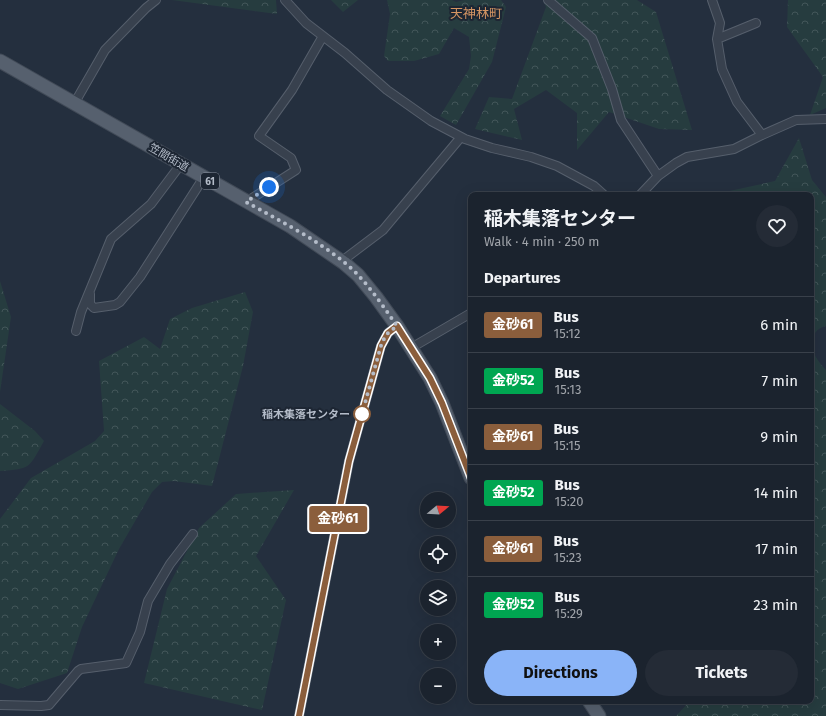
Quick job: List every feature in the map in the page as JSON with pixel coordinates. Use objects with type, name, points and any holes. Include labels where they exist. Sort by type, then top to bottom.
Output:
[{"type":"main road","name":"笠間街道","points":[[0,61],[290,226],[342,261],[368,286],[397,326],[430,378],[442,403],[468,470]]},
{"type":"main road","points":[[591,704],[599,716]]},
{"type":"street","points":[[74,104],[105,50],[146,8],[156,0]]},
{"type":"street","points":[[284,0],[306,23],[345,53],[387,90],[431,121],[461,137],[492,148],[531,157],[557,166],[594,186],[601,192]]},
{"type":"street","points":[[548,0],[592,38],[612,88],[621,120],[658,176]]},
{"type":"street","points":[[712,0],[720,23],[717,38],[722,70],[737,102],[762,135]]},
{"type":"street","points":[[717,38],[756,23]]},
{"type":"street","points":[[246,202],[296,170],[291,158],[259,136],[292,90],[322,36]]},
{"type":"street","points":[[643,192],[658,176],[676,162],[687,157],[734,149],[796,120],[826,119]]},
{"type":"street","points":[[342,261],[383,230],[461,137]]},
{"type":"street","points":[[76,331],[81,312],[111,239],[151,204],[181,164]]},
{"type":"street","points":[[89,292],[91,295],[90,304],[94,308],[114,305],[120,302],[140,277],[204,177]]},
{"type":"street","points":[[411,348],[468,315]]},
{"type":"street","points":[[299,716],[349,461],[381,346],[388,333],[397,326]]},
{"type":"street","points":[[0,705],[41,706],[49,704],[81,669],[126,663],[140,632],[148,601],[170,564],[193,534]]},
{"type":"green space","points":[[172,0],[276,0],[277,14]]},
{"type":"green space","points":[[331,0],[358,0],[343,12]]},
{"type":"green space","points":[[387,0],[452,0],[456,2],[464,0],[501,0],[506,7],[492,62],[456,125],[440,116],[469,69],[471,56],[469,37],[454,28],[439,54],[414,61],[388,61],[384,56],[390,14]]},
{"type":"green space","points":[[543,0],[637,0],[656,12],[692,130],[659,129],[609,112],[577,150],[577,113],[546,90],[514,109],[522,140],[475,129],[489,97],[512,99],[546,7]]},
{"type":"green space","points":[[788,0],[826,0],[826,108],[810,115],[823,77],[787,27]]},
{"type":"green space","points":[[799,138],[812,180],[826,197],[826,326],[818,329],[814,336],[814,192],[725,192],[775,181]]},
{"type":"green space","points":[[0,281],[11,317],[0,392]]},
{"type":"green space","points":[[245,292],[253,312],[243,366],[212,486],[174,481],[162,482],[152,492],[119,549],[82,627],[67,673],[18,689],[0,683],[0,519],[31,478],[95,441],[104,431],[99,361],[144,337],[160,349],[170,319],[192,308]]},
{"type":"green space","points":[[814,353],[826,370],[826,716],[676,716],[687,704],[814,704]]},
{"type":"green space","points":[[0,404],[35,431],[44,441],[32,462],[24,468],[0,471]]},
{"type":"green space","points":[[294,490],[256,556],[286,600],[262,710],[144,683],[167,589],[199,528],[236,494]]},
{"type":"bus line","name":"金砂61","points":[[299,716],[349,461],[381,346],[384,338],[397,326],[430,378],[442,403],[468,470]]},
{"type":"place","name":"稲木集落センター","points":[[362,414]]},
{"type":"district","name":"天神林町","points":[[476,13]]},
{"type":"route","points":[[269,187],[246,202],[290,226],[344,263],[368,286],[397,326],[388,333],[382,342],[362,414]]}]
